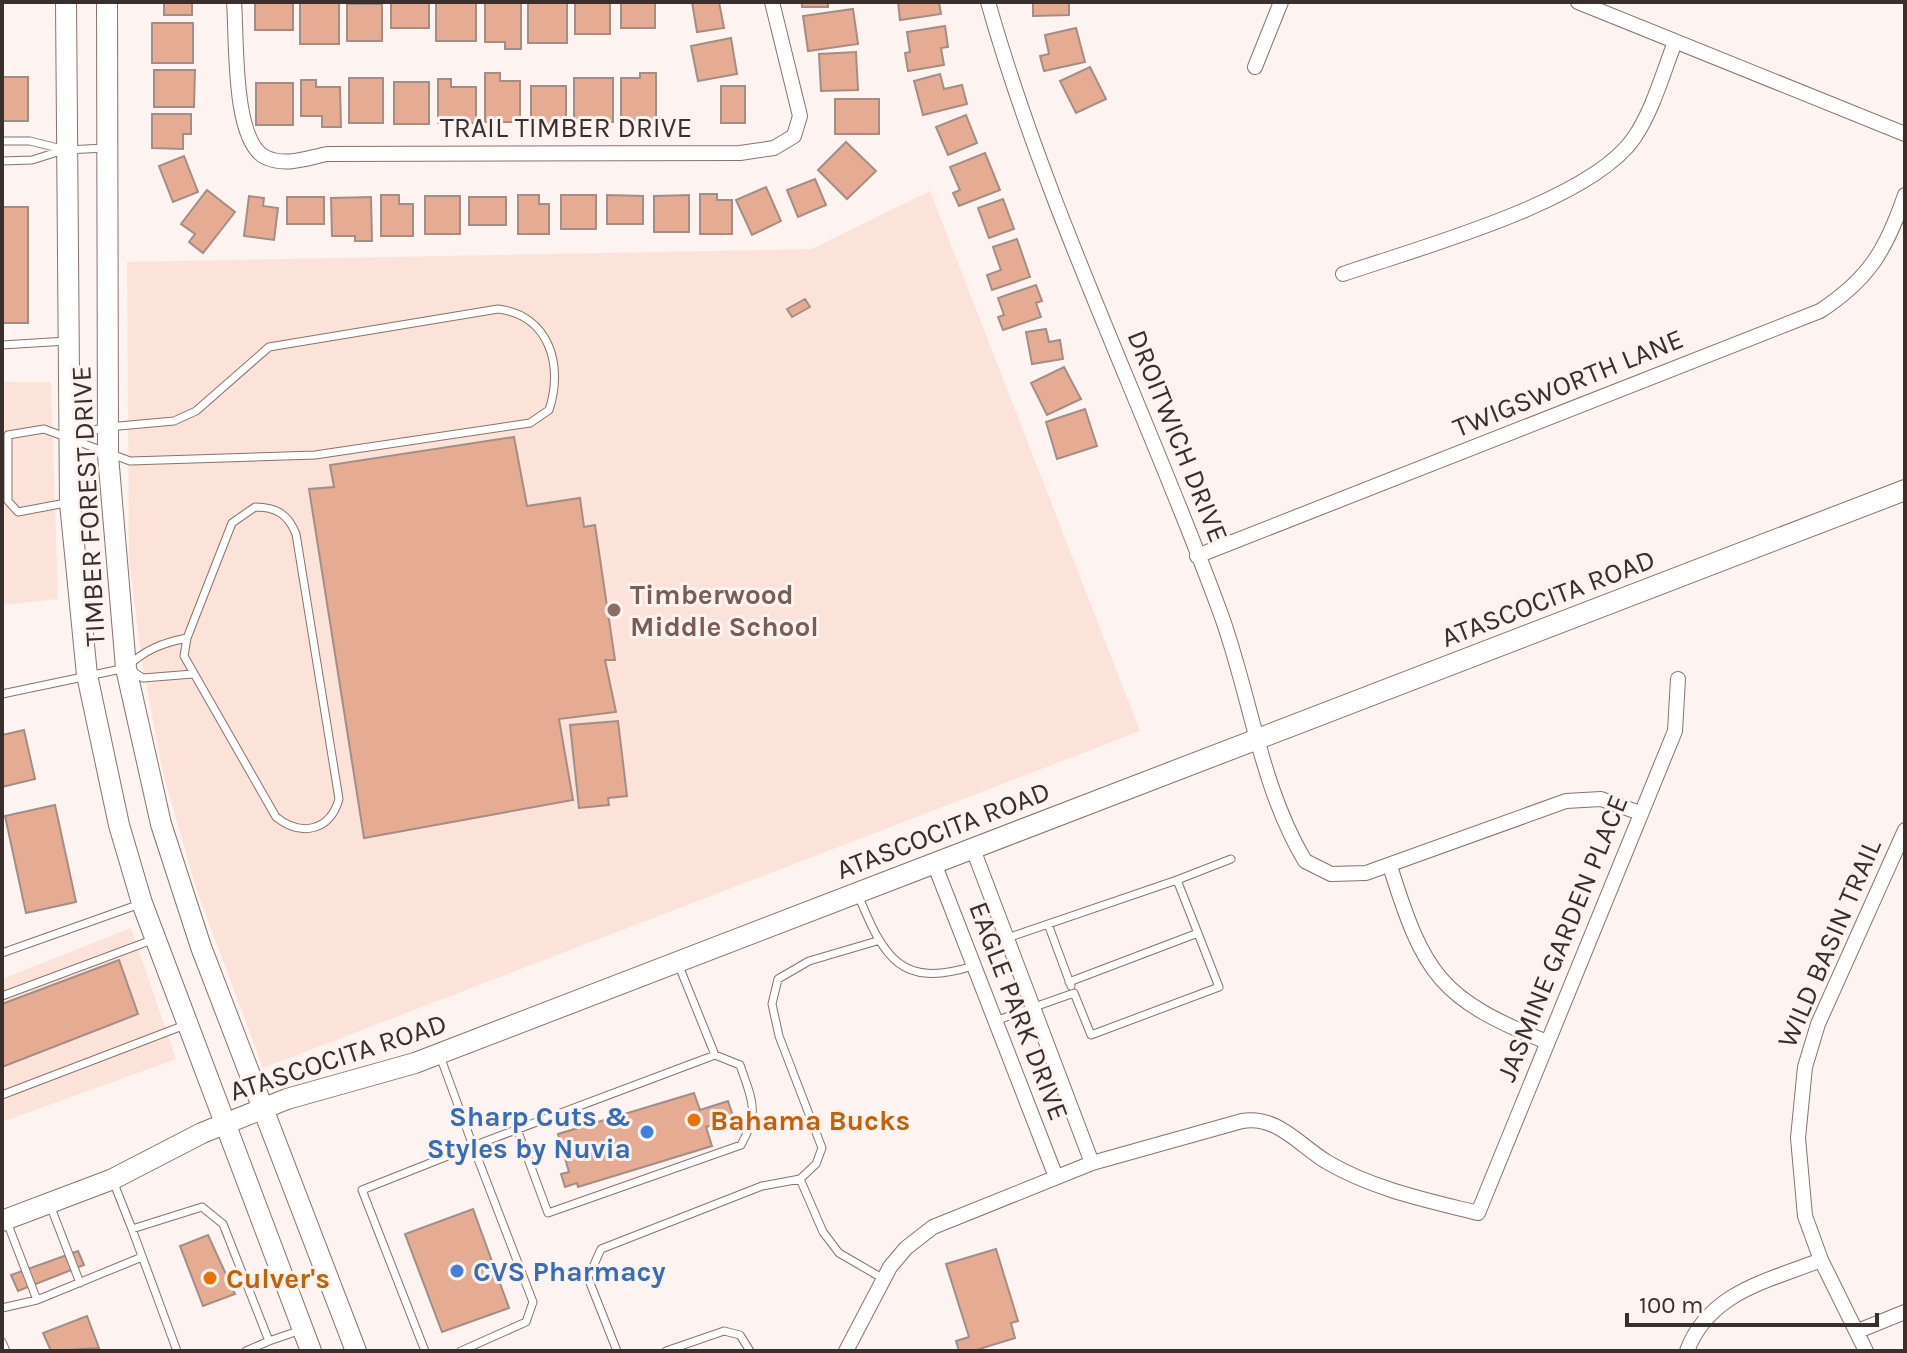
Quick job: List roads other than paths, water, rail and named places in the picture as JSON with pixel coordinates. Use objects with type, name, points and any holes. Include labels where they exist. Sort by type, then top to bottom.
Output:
[{"type":"main road","name":"TIMBER FOREST DRIVE","points":[[66,2],[66,150],[58,341],[69,436],[70,503],[87,675],[119,825],[142,903],[185,1025],[311,1351]]},
{"type":"main road","name":"TIMBER FOREST DRIVE","points":[[107,2],[108,455],[126,668],[161,824],[201,947],[356,1351]]},
{"type":"main road","name":"ATASCOCITA ROAD","points":[[4,1220],[113,1179],[225,1124],[263,1109],[439,1054],[1905,490]]},
{"type":"street","name":"TRAIL TIMBER DRIVE","points":[[234,2],[243,125],[254,149],[281,162],[327,154],[740,153],[771,149],[794,136],[800,116],[772,2]]},
{"type":"street","name":"DROITWICH DRIVE","points":[[988,2],[1030,134],[1224,621],[1257,741],[1296,845],[1305,861],[1331,874],[1349,876],[1390,866]]},
{"type":"street","points":[[1255,67],[1281,2]]},
{"type":"street","points":[[1578,2],[1905,134]]},
{"type":"street","points":[[1343,274],[1559,195],[1594,177],[1634,137],[1675,42]]},
{"type":"street","name":"TWIGSWORTH LANE","points":[[1197,556],[1820,311],[1848,292],[1875,265],[1905,195]]},
{"type":"street","name":"JASMINE GARDEN PLACE","points":[[1092,1163],[1229,1124],[1259,1119],[1276,1125],[1327,1162],[1363,1179],[1478,1213],[1675,731],[1678,679]]},
{"type":"street","points":[[1547,1042],[1484,1015],[1451,991],[1435,973],[1414,937],[1390,866],[1566,801],[1601,799],[1640,813]]},
{"type":"street","name":"WILD BASIN TRAIL","points":[[1866,1351],[1821,1260],[1805,1216],[1798,1138],[1805,1067],[1818,1024],[1905,830]]},
{"type":"street","name":"EAGLE PARK DRIVE","points":[[973,849],[1092,1163]]},
{"type":"street","name":"EAGLE PARK DRIVE","points":[[934,863],[1056,1177]]},
{"type":"street","points":[[846,1351],[882,1278],[906,1248],[933,1227],[1092,1163]]},
{"type":"street","points":[[1687,1351],[1709,1311],[1742,1291],[1821,1260]]},
{"type":"street","points":[[1858,1331],[1905,1312]]},
{"type":"lane","points":[[2,141],[30,141],[66,150]]},
{"type":"lane","points":[[2,161],[32,160],[66,150],[108,148]]},
{"type":"lane","points":[[69,436],[108,427],[174,421],[196,411],[236,372],[269,347],[498,309],[527,316],[539,327],[547,340],[554,384],[549,410],[530,423],[315,455],[130,461],[44,429],[8,435],[8,501],[18,512],[70,503]]},
{"type":"lane","points":[[2,345],[58,341]]},
{"type":"lane","points":[[255,507],[280,511],[291,522],[296,534],[332,752],[339,799],[330,819],[311,829],[301,829],[288,826],[276,817],[184,656],[187,638],[232,523],[255,507]]},
{"type":"lane","points":[[2,694],[126,668],[140,654],[166,642],[187,638]]},
{"type":"lane","points":[[126,668],[143,678],[193,674]]},
{"type":"lane","points":[[1007,938],[1231,859]]},
{"type":"lane","points":[[1048,924],[1091,1035],[1219,987],[1177,880]]},
{"type":"lane","points":[[857,893],[877,941],[908,969],[940,977],[974,966]]},
{"type":"lane","points":[[2,953],[142,903]]},
{"type":"lane","points":[[1069,982],[1198,933]]},
{"type":"lane","points":[[2,996],[154,939]]},
{"type":"lane","points":[[617,1351],[588,1278],[601,1249],[762,1186],[800,1179],[816,1164],[822,1148],[779,1036],[772,1004],[778,979],[809,961],[877,941]]},
{"type":"lane","points":[[678,962],[715,1055]]},
{"type":"lane","points":[[995,1021],[1074,993]]},
{"type":"lane","points":[[2,1095],[185,1025]]},
{"type":"lane","points":[[439,1054],[533,1302],[526,1322],[461,1351]]},
{"type":"lane","points":[[425,1351],[362,1190],[517,1129],[715,1055],[740,1065],[754,1103],[753,1123],[741,1145],[548,1213],[517,1129]]},
{"type":"lane","points":[[113,1179],[177,1351]]},
{"type":"lane","points":[[800,1179],[823,1232],[839,1253],[882,1278]]},
{"type":"lane","points":[[49,1203],[80,1283]]},
{"type":"lane","points":[[132,1229],[202,1207],[223,1224],[269,1341]]},
{"type":"lane","points":[[4,1220],[37,1300]]},
{"type":"lane","points":[[2,1308],[37,1300],[142,1257]]},
{"type":"lane","points":[[246,1351],[302,1329]]},
{"type":"lane","points":[[666,1351],[724,1331],[740,1335],[750,1351]]},
{"type":"lane","points":[[2,1342],[6,1351]]},
{"type":"place","name":"Timberwood Middle School","points":[[614,610]]},
{"type":"place","name":"Bahama Bucks","points":[[694,1120]]},
{"type":"place","name":"Sharp Cuts & Styles by Nuvia","points":[[647,1132]]},
{"type":"place","name":"CVS Pharmacy","points":[[457,1271]]},
{"type":"place","name":"Culver's","points":[[210,1278]]}]
